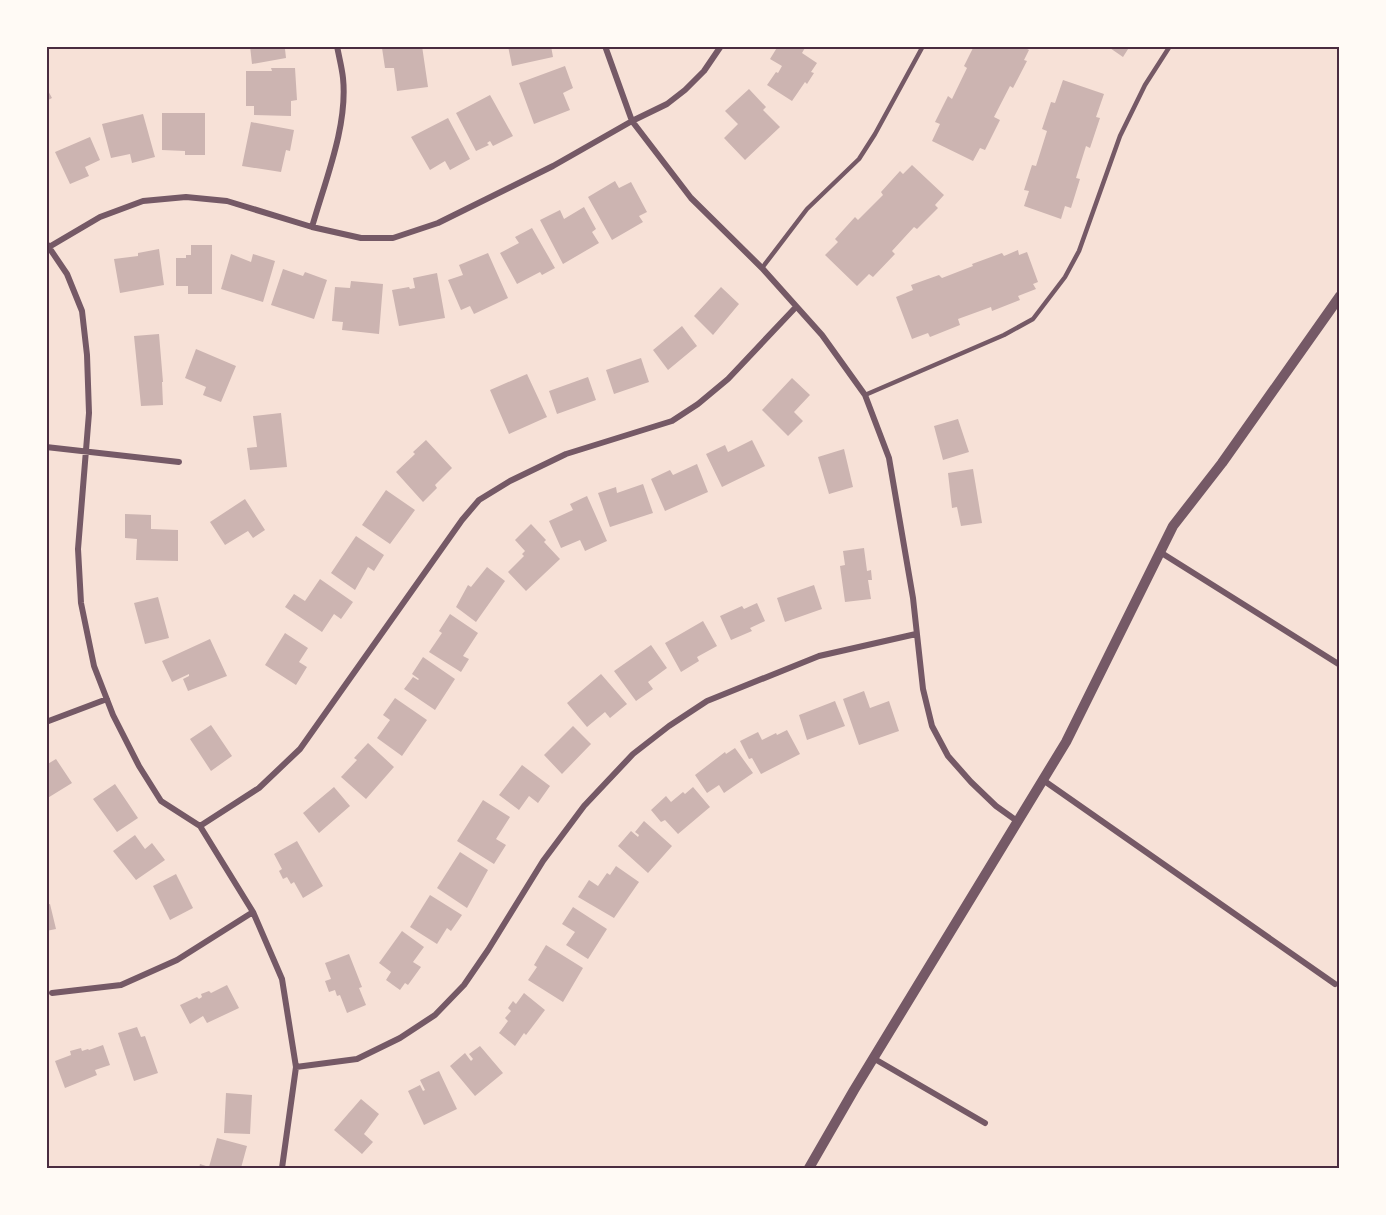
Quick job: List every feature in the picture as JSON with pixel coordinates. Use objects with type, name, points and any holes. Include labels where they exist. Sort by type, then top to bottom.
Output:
[{"type":"street","points":[[312,227],[337,139],[342,110],[343,79],[337,46]]},
{"type":"street","points":[[605,46],[632,121],[691,198],[762,268],[795,308],[822,335],[865,395],[889,458],[913,598],[925,698],[932,726],[948,756],[971,782],[996,806],[1017,821]]},
{"type":"street","points":[[282,1168],[296,1067],[282,979],[253,912],[200,826],[161,801],[139,766],[113,716],[94,666],[81,603],[78,549],[87,450],[89,401],[87,355],[82,310],[67,274],[48,245],[100,217],[143,201],[186,197],[227,201],[312,227],[361,238],[393,238],[438,223],[553,166],[667,104],[704,71],[721,46]]},
{"type":"street","points":[[809,1168],[873,1058],[1066,742],[1173,526],[1222,463],[1340,296]]},
{"type":"street","points":[[200,826],[258,788],[300,748],[429,566],[479,500],[510,481],[566,454],[672,421],[698,404],[728,379],[795,308]]},
{"type":"street","points":[[46,447],[179,462]]},
{"type":"street","points":[[1160,552],[1340,665]]},
{"type":"street","points":[[296,1067],[357,1059],[400,1038],[435,1015],[464,985],[543,861],[584,806],[633,754],[669,726],[707,700],[819,656],[916,634]]},
{"type":"street","points":[[46,722],[106,699]]},
{"type":"street","points":[[1042,780],[1335,984]]},
{"type":"street","points":[[52,993],[121,985],[177,960],[253,912]]},
{"type":"street","points":[[873,1058],[985,1123]]},
{"type":"lane","points":[[762,268],[807,209],[859,159],[923,46]]},
{"type":"lane","points":[[865,395],[1004,335],[1033,319],[1065,277],[1079,251],[1120,136],[1145,85],[1170,46]]},
{"type":"building","points":[[250,46],[286,46],[286,58],[252,64]]},
{"type":"building","points":[[422,46],[428,87],[397,91],[394,68],[385,68],[382,48]]},
{"type":"building","points":[[508,46],[551,46],[553,57],[512,66]]},
{"type":"building","points":[[778,46],[806,46],[802,53],[817,63],[807,84],[805,82],[792,101],[767,85],[782,66],[770,59]]},
{"type":"building","points":[[974,46],[1022,46],[1029,50],[1024,60],[1027,61],[1013,88],[1010,86],[994,117],[1000,120],[985,150],[980,148],[973,161],[932,141],[940,124],[935,122],[948,96],[952,99],[967,68],[964,66]]},
{"type":"building","points":[[1107,46],[1130,46],[1123,57]]},
{"type":"building","points":[[565,66],[573,88],[563,93],[570,110],[534,124],[519,83]]},
{"type":"building","points":[[271,68],[295,68],[297,100],[291,101],[291,116],[254,115],[254,106],[246,106],[246,71],[272,71]]},
{"type":"building","points":[[1063,80],[1104,94],[1096,117],[1100,118],[1090,148],[1086,146],[1076,178],[1080,179],[1071,208],[1065,206],[1061,219],[1024,206],[1029,191],[1024,190],[1032,165],[1036,166],[1047,131],[1042,129],[1051,102],[1055,103]]},
{"type":"building","points":[[46,87],[52,98],[46,101]]},
{"type":"building","points":[[749,89],[766,107],[763,110],[780,127],[745,160],[724,138],[738,124],[725,111]]},
{"type":"building","points":[[490,95],[513,136],[493,146],[490,141],[487,143],[489,145],[476,151],[456,113]]},
{"type":"building","points":[[162,113],[205,113],[205,155],[185,155],[185,151],[162,150]]},
{"type":"building","points":[[143,114],[155,157],[132,163],[130,154],[111,158],[102,124]]},
{"type":"building","points":[[448,118],[470,159],[450,170],[445,161],[430,170],[411,137]]},
{"type":"building","points":[[251,122],[294,130],[290,151],[286,150],[281,172],[242,166]]},
{"type":"building","points":[[90,137],[100,160],[85,167],[89,176],[70,184],[55,152]]},
{"type":"building","points":[[912,165],[944,195],[935,205],[938,208],[917,229],[914,227],[892,251],[895,254],[873,277],[869,274],[857,286],[825,255],[838,242],[835,239],[855,217],[858,220],[883,195],[881,192],[900,171],[903,174]]},
{"type":"building","points":[[615,181],[619,188],[631,182],[647,212],[639,216],[643,222],[612,240],[588,197]]},
{"type":"building","points":[[584,207],[596,229],[592,232],[599,243],[563,264],[540,220],[560,210],[564,219]]},
{"type":"building","points":[[532,228],[555,268],[542,275],[540,272],[517,284],[500,253],[519,243],[515,237]]},
{"type":"building","points":[[191,245],[212,245],[212,294],[188,294],[188,286],[176,286],[176,258],[186,258],[186,255],[191,255]]},
{"type":"building","points":[[159,249],[164,285],[120,293],[114,259],[138,256],[138,253]]},
{"type":"building","points":[[1018,250],[1019,255],[1027,252],[1038,282],[1033,284],[1036,289],[1018,296],[1020,300],[992,311],[991,307],[958,319],[960,325],[930,337],[928,333],[912,339],[896,297],[913,290],[911,285],[939,275],[942,278],[973,266],[972,264]]},
{"type":"building","points":[[488,253],[508,298],[474,314],[470,306],[461,310],[448,280],[463,275],[459,265]]},
{"type":"building","points":[[231,254],[251,262],[253,254],[275,261],[263,302],[221,289]]},
{"type":"building","points":[[283,269],[303,276],[305,272],[327,280],[314,319],[271,305]]},
{"type":"building","points":[[437,273],[445,318],[399,326],[392,290],[415,288],[413,278]]},
{"type":"building","points":[[351,281],[383,284],[379,334],[342,330],[343,322],[332,321],[335,287],[350,288]]},
{"type":"building","points":[[721,287],[739,304],[713,335],[694,316]]},
{"type":"building","points":[[682,326],[697,346],[668,370],[653,350]]},
{"type":"building","points":[[159,334],[163,405],[141,406],[134,336]]},
{"type":"building","points":[[196,349],[236,366],[221,402],[203,395],[206,387],[185,378]]},
{"type":"building","points":[[641,358],[649,382],[614,394],[606,370]]},
{"type":"building","points":[[527,374],[547,417],[509,434],[490,390]]},
{"type":"building","points":[[588,377],[596,400],[557,414],[549,391]]},
{"type":"building","points":[[792,378],[810,395],[794,412],[803,421],[788,436],[762,410]]},
{"type":"building","points":[[281,413],[287,467],[250,470],[247,448],[257,447],[253,416]]},
{"type":"building","points":[[958,419],[969,452],[943,460],[934,426]]},
{"type":"building","points":[[426,440],[452,468],[435,485],[437,488],[423,502],[396,472]]},
{"type":"building","points":[[752,440],[765,466],[722,487],[706,454],[725,445],[728,452]]},
{"type":"building","points":[[844,449],[853,487],[829,494],[818,457]]},
{"type":"building","points":[[697,464],[708,492],[665,511],[651,479],[670,470],[673,475]]},
{"type":"building","points":[[973,469],[982,523],[961,526],[957,507],[952,508],[948,473]]},
{"type":"building","points":[[643,484],[653,513],[610,527],[598,493],[616,487],[617,493]]},
{"type":"building","points":[[386,490],[415,510],[390,544],[362,525]]},
{"type":"building","points":[[587,496],[607,541],[585,551],[580,540],[561,548],[549,521],[573,510],[570,504]]},
{"type":"building","points":[[245,499],[265,530],[253,538],[248,531],[225,545],[210,522]]},
{"type":"building","points":[[125,514],[151,515],[151,529],[178,530],[178,561],[136,560],[137,539],[125,538]]},
{"type":"building","points":[[531,524],[560,559],[526,591],[508,572],[524,556],[522,554],[525,551],[515,540]]},
{"type":"building","points":[[356,536],[384,555],[374,571],[368,567],[355,590],[331,573]]},
{"type":"building","points":[[864,548],[867,571],[871,570],[872,580],[868,580],[871,599],[845,602],[840,566],[845,565],[843,551]]},
{"type":"building","points":[[487,567],[505,581],[476,622],[456,607],[468,585],[471,587]]},
{"type":"building","points":[[320,579],[353,602],[341,619],[334,614],[322,632],[285,607],[294,594],[305,601]]},
{"type":"building","points":[[814,585],[822,609],[785,622],[777,598]]},
{"type":"building","points":[[158,597],[169,638],[145,644],[134,603]]},
{"type":"building","points":[[757,603],[765,621],[750,628],[752,631],[731,640],[720,616],[742,606],[744,609]]},
{"type":"building","points":[[450,614],[478,633],[463,656],[469,659],[461,672],[429,652],[442,633],[439,631]]},
{"type":"building","points":[[703,621],[717,646],[697,657],[699,661],[681,672],[665,643]]},
{"type":"building","points":[[285,633],[308,648],[299,662],[307,667],[296,685],[265,665]]},
{"type":"building","points":[[210,639],[227,676],[188,691],[183,679],[189,674],[172,682],[162,661]]},
{"type":"building","points":[[651,645],[667,668],[648,682],[653,689],[636,701],[614,671]]},
{"type":"building","points":[[423,657],[455,679],[435,710],[404,689],[413,677],[419,679],[412,674]]},
{"type":"building","points":[[601,674],[627,704],[610,718],[605,712],[587,727],[567,703]]},
{"type":"building","points":[[864,691],[870,708],[889,701],[899,731],[859,745],[843,699]]},
{"type":"building","points":[[395,698],[427,720],[402,756],[377,738],[390,720],[383,715]]},
{"type":"building","points":[[835,701],[845,726],[807,740],[799,715]]},
{"type":"building","points":[[211,725],[232,756],[211,771],[190,739]]},
{"type":"building","points":[[573,726],[591,744],[562,774],[544,755]]},
{"type":"building","points":[[787,730],[800,754],[761,774],[752,758],[749,759],[740,741],[758,732],[762,740]]},
{"type":"building","points":[[368,743],[394,767],[366,799],[341,777],[357,760],[354,758]]},
{"type":"building","points":[[735,748],[753,773],[724,793],[719,785],[707,793],[695,775],[725,752],[726,754]]},
{"type":"building","points":[[56,759],[72,783],[46,799],[46,765]]},
{"type":"building","points":[[522,765],[550,786],[538,803],[529,796],[519,810],[499,795]]},
{"type":"building","points":[[115,784],[138,818],[117,832],[93,799]]},
{"type":"building","points":[[334,787],[350,806],[319,833],[303,813]]},
{"type":"building","points":[[693,787],[710,807],[678,834],[665,820],[661,822],[651,810],[666,796],[671,802]]},
{"type":"building","points":[[483,800],[510,817],[496,839],[506,845],[494,864],[457,841]]},
{"type":"building","points":[[644,821],[672,846],[648,873],[618,846],[631,831],[638,837],[639,835],[635,832]]},
{"type":"building","points":[[135,835],[145,849],[152,843],[165,860],[136,880],[113,851]]},
{"type":"building","points":[[297,841],[323,886],[303,898],[294,882],[291,884],[287,877],[283,879],[279,871],[282,869],[274,854]]},
{"type":"building","points":[[460,852],[488,870],[467,908],[437,888]]},
{"type":"building","points":[[616,866],[639,882],[614,918],[578,897],[589,880],[598,886],[607,873],[610,875]]},
{"type":"building","points":[[176,874],[193,908],[170,920],[153,886]]},
{"type":"building","points":[[430,895],[462,915],[451,931],[447,928],[437,944],[410,927]]},
{"type":"building","points":[[50,904],[56,929],[46,931],[46,905]]},
{"type":"building","points":[[573,907],[607,929],[588,959],[566,945],[575,932],[562,924]]},
{"type":"building","points":[[402,931],[424,947],[413,962],[421,967],[408,985],[405,983],[400,990],[386,980],[391,972],[379,963]]},
{"type":"building","points":[[546,945],[583,968],[563,1002],[528,980],[537,967],[534,965]]},
{"type":"building","points":[[349,954],[362,987],[359,988],[366,1005],[347,1013],[340,995],[337,996],[335,990],[329,992],[325,981],[331,979],[325,963]]},
{"type":"building","points":[[227,985],[239,1008],[207,1023],[203,1016],[190,1024],[180,1005],[197,997],[199,999],[202,997],[201,994],[209,991],[211,993]]},
{"type":"building","points":[[524,993],[545,1010],[515,1046],[499,1033],[508,1021],[505,1018],[511,1011],[508,1008],[513,1001],[516,1004]]},
{"type":"building","points":[[137,1027],[141,1037],[145,1036],[158,1073],[134,1081],[118,1033]]},
{"type":"building","points":[[103,1045],[110,1065],[95,1070],[97,1075],[65,1088],[55,1061],[71,1055],[70,1051],[81,1048],[82,1051],[89,1050]]},
{"type":"building","points":[[480,1046],[503,1073],[475,1096],[450,1066],[465,1053],[471,1061],[473,1059],[469,1054]]},
{"type":"building","points":[[439,1071],[457,1109],[424,1125],[408,1091],[420,1085],[423,1091],[425,1090],[420,1080]]},
{"type":"building","points":[[226,1093],[252,1095],[250,1134],[224,1133]]},
{"type":"building","points":[[361,1099],[379,1114],[364,1134],[373,1142],[362,1154],[334,1130]]},
{"type":"building","points":[[217,1138],[247,1146],[241,1168],[199,1168],[200,1164],[209,1167]]}]
